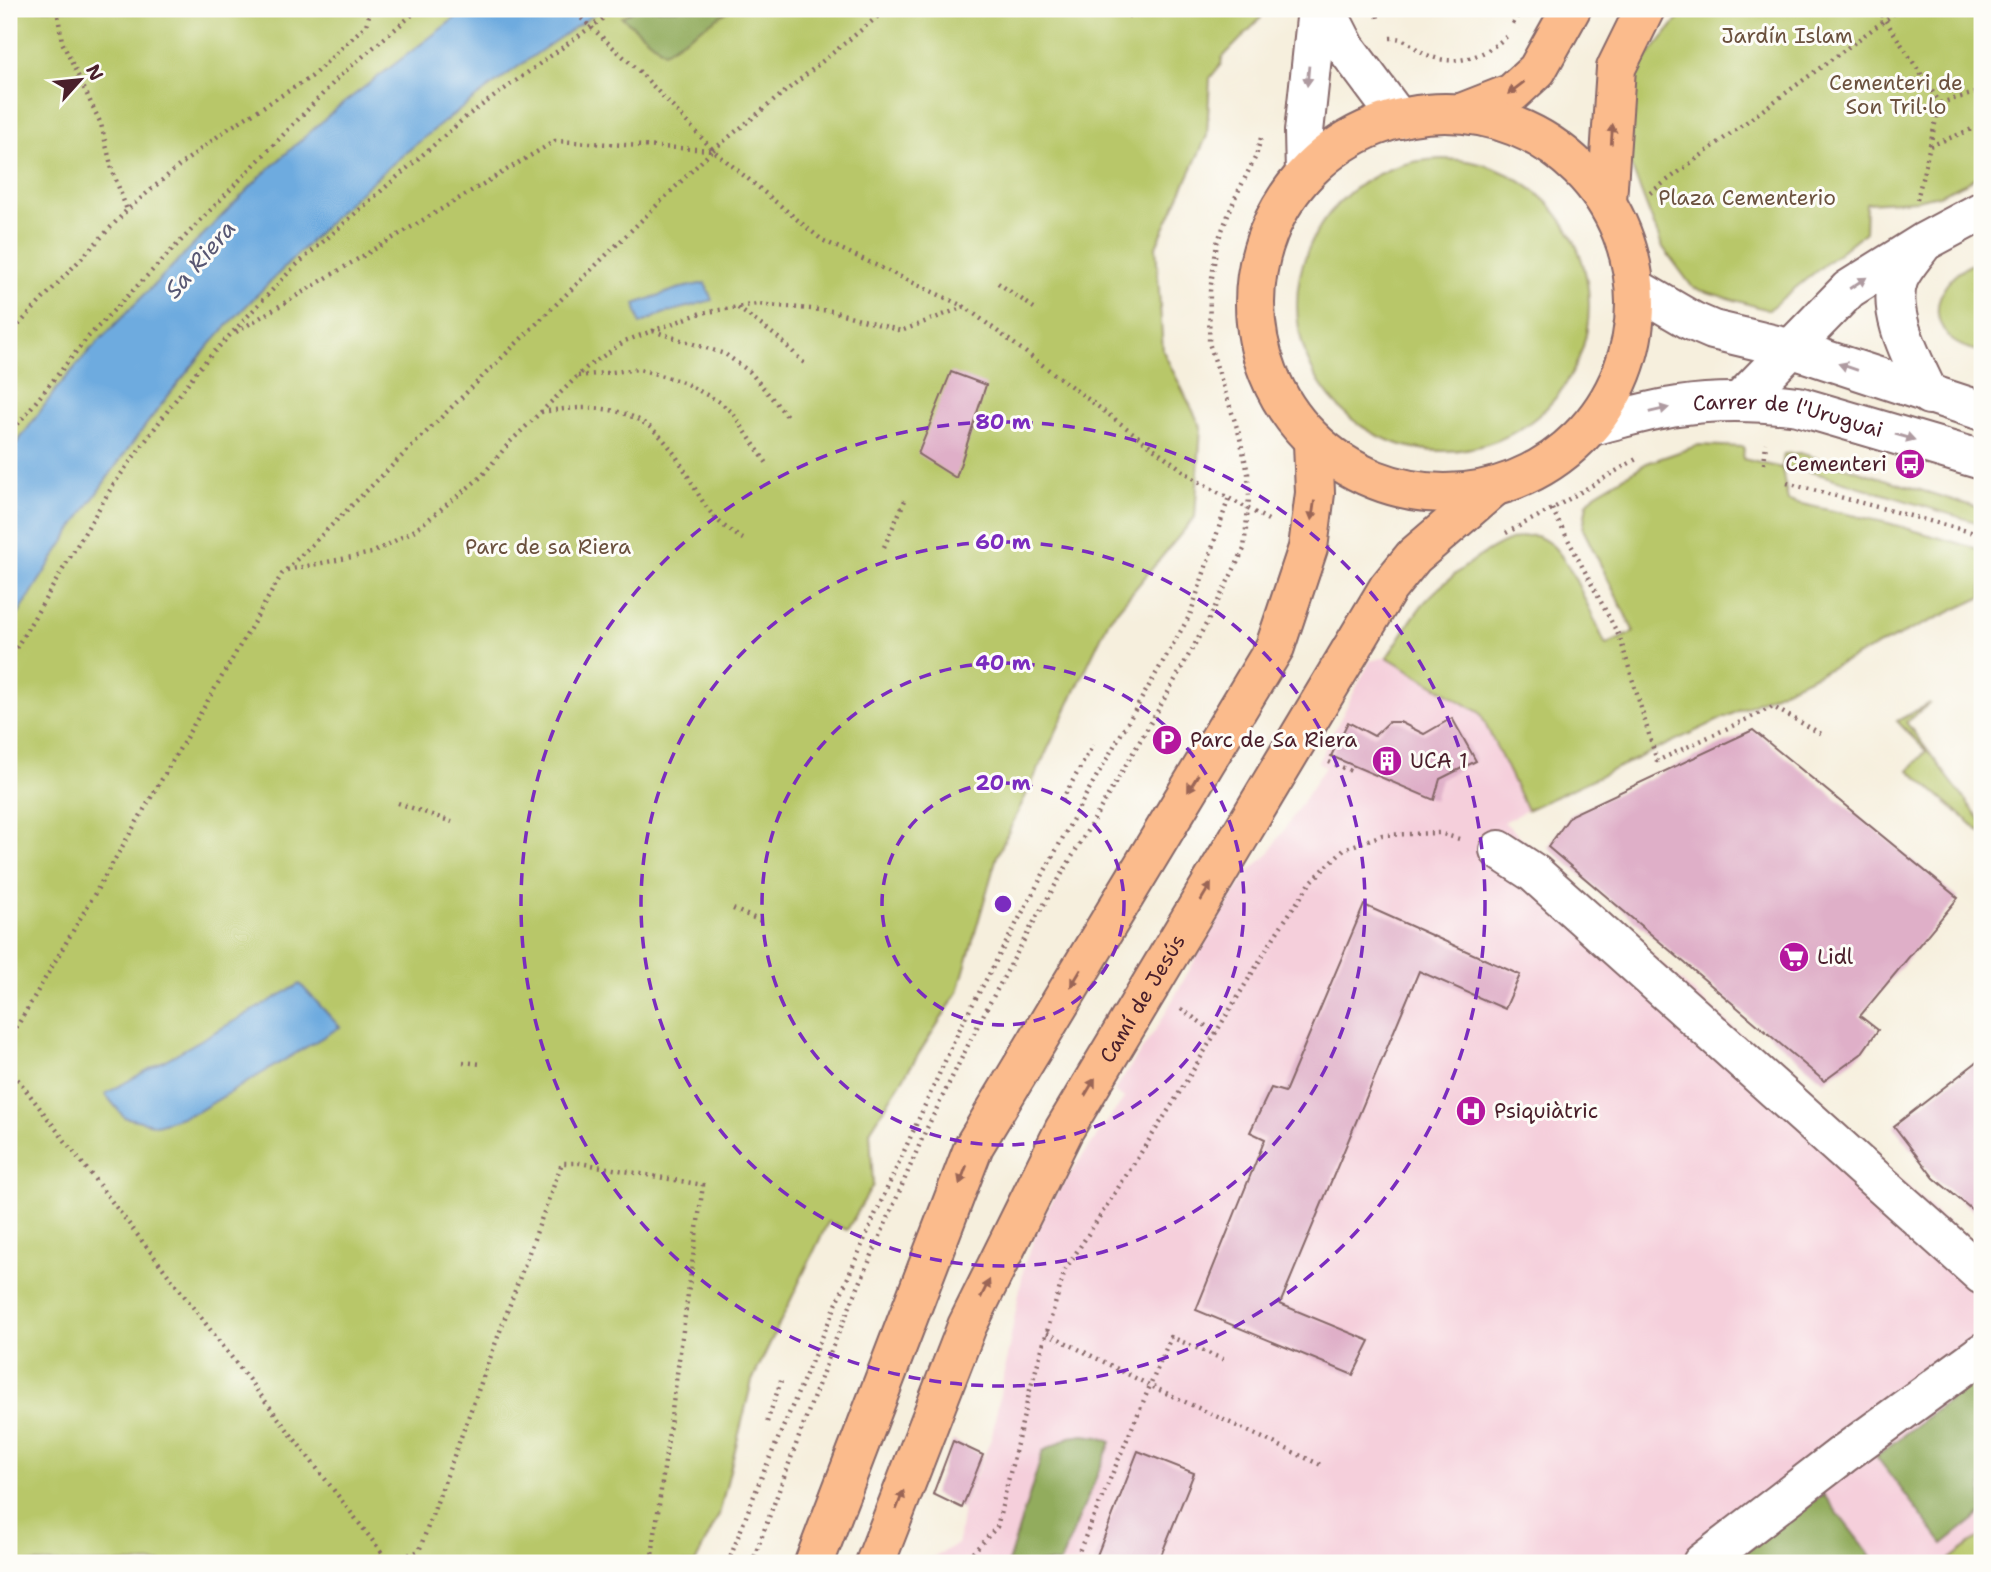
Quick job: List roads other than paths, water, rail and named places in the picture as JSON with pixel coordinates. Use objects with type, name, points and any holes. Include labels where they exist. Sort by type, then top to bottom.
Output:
[{"type":"main road","points":[[1461,113],[1509,124],[1550,143],[1587,177],[1607,201],[1624,238],[1637,289],[1633,343],[1615,387],[1592,426],[1546,464],[1494,486],[1417,492],[1379,484],[1313,443],[1293,423],[1279,397],[1258,341],[1255,311],[1264,251],[1287,197],[1305,174],[1348,140],[1399,119],[1461,113],[1512,93],[1537,70],[1571,9]]},
{"type":"main road","points":[[1607,201],[1616,68],[1645,9]]},
{"type":"main road","points":[[814,1563],[974,1146],[1275,647],[1308,548],[1315,494],[1313,443]]},
{"type":"main road","name":"Camí de Jesús","points":[[875,1563],[967,1326],[1064,1130],[1388,588],[1414,556],[1494,486]]},
{"type":"street","points":[[1305,174],[1304,132],[1317,9]]},
{"type":"street","points":[[1326,9],[1346,48],[1399,119]]},
{"type":"street","points":[[1741,400],[1793,349],[1812,324],[1849,289],[1924,242],[1982,211]]},
{"type":"street","points":[[1924,242],[1899,279],[1896,303],[1901,333],[1929,395]]},
{"type":"street","points":[[1637,289],[1713,330],[1793,349],[1982,411]]},
{"type":"street","name":"Carrer de l'Uruguai","points":[[1592,426],[1678,406],[1741,400],[1798,406],[1982,460]]},
{"type":"street","points":[[1499,850],[1535,873],[1982,1275]]},
{"type":"street","points":[[1702,1563],[1842,1455],[1982,1353]]},
{"type":"water","name":"Sa Riera","points":[[467,9],[602,9],[477,97],[416,144],[339,212],[232,321],[176,386],[125,453],[9,630],[9,454],[58,387],[90,350],[262,175],[337,108]]},
{"type":"water","points":[[705,283],[712,300],[662,314],[640,324],[635,304],[677,289]]},
{"type":"water","points":[[300,984],[340,1027],[197,1112],[157,1125],[124,1117],[105,1094]]},
{"type":"place","name":"Cementeri","points":[[1910,464]]},
{"type":"place","name":"Parc de Sa Riera","points":[[1167,740]]},
{"type":"place","name":"UCA 1","points":[[1387,761]]},
{"type":"place","name":"Lidl","points":[[1794,957]]},
{"type":"place","name":"Psiquiàtric","points":[[1471,1111]]},
{"type":"park label","name":"Jardín Islam","points":[[1787,36]]},
{"type":"park label","name":"Cementeri de Son Tril·lo","points":[[1896,95]]},
{"type":"park label","name":"Plaza Cementerio","points":[[1747,198]]},
{"type":"park label","name":"Parc de sa Riera","points":[[548,547]]}]
